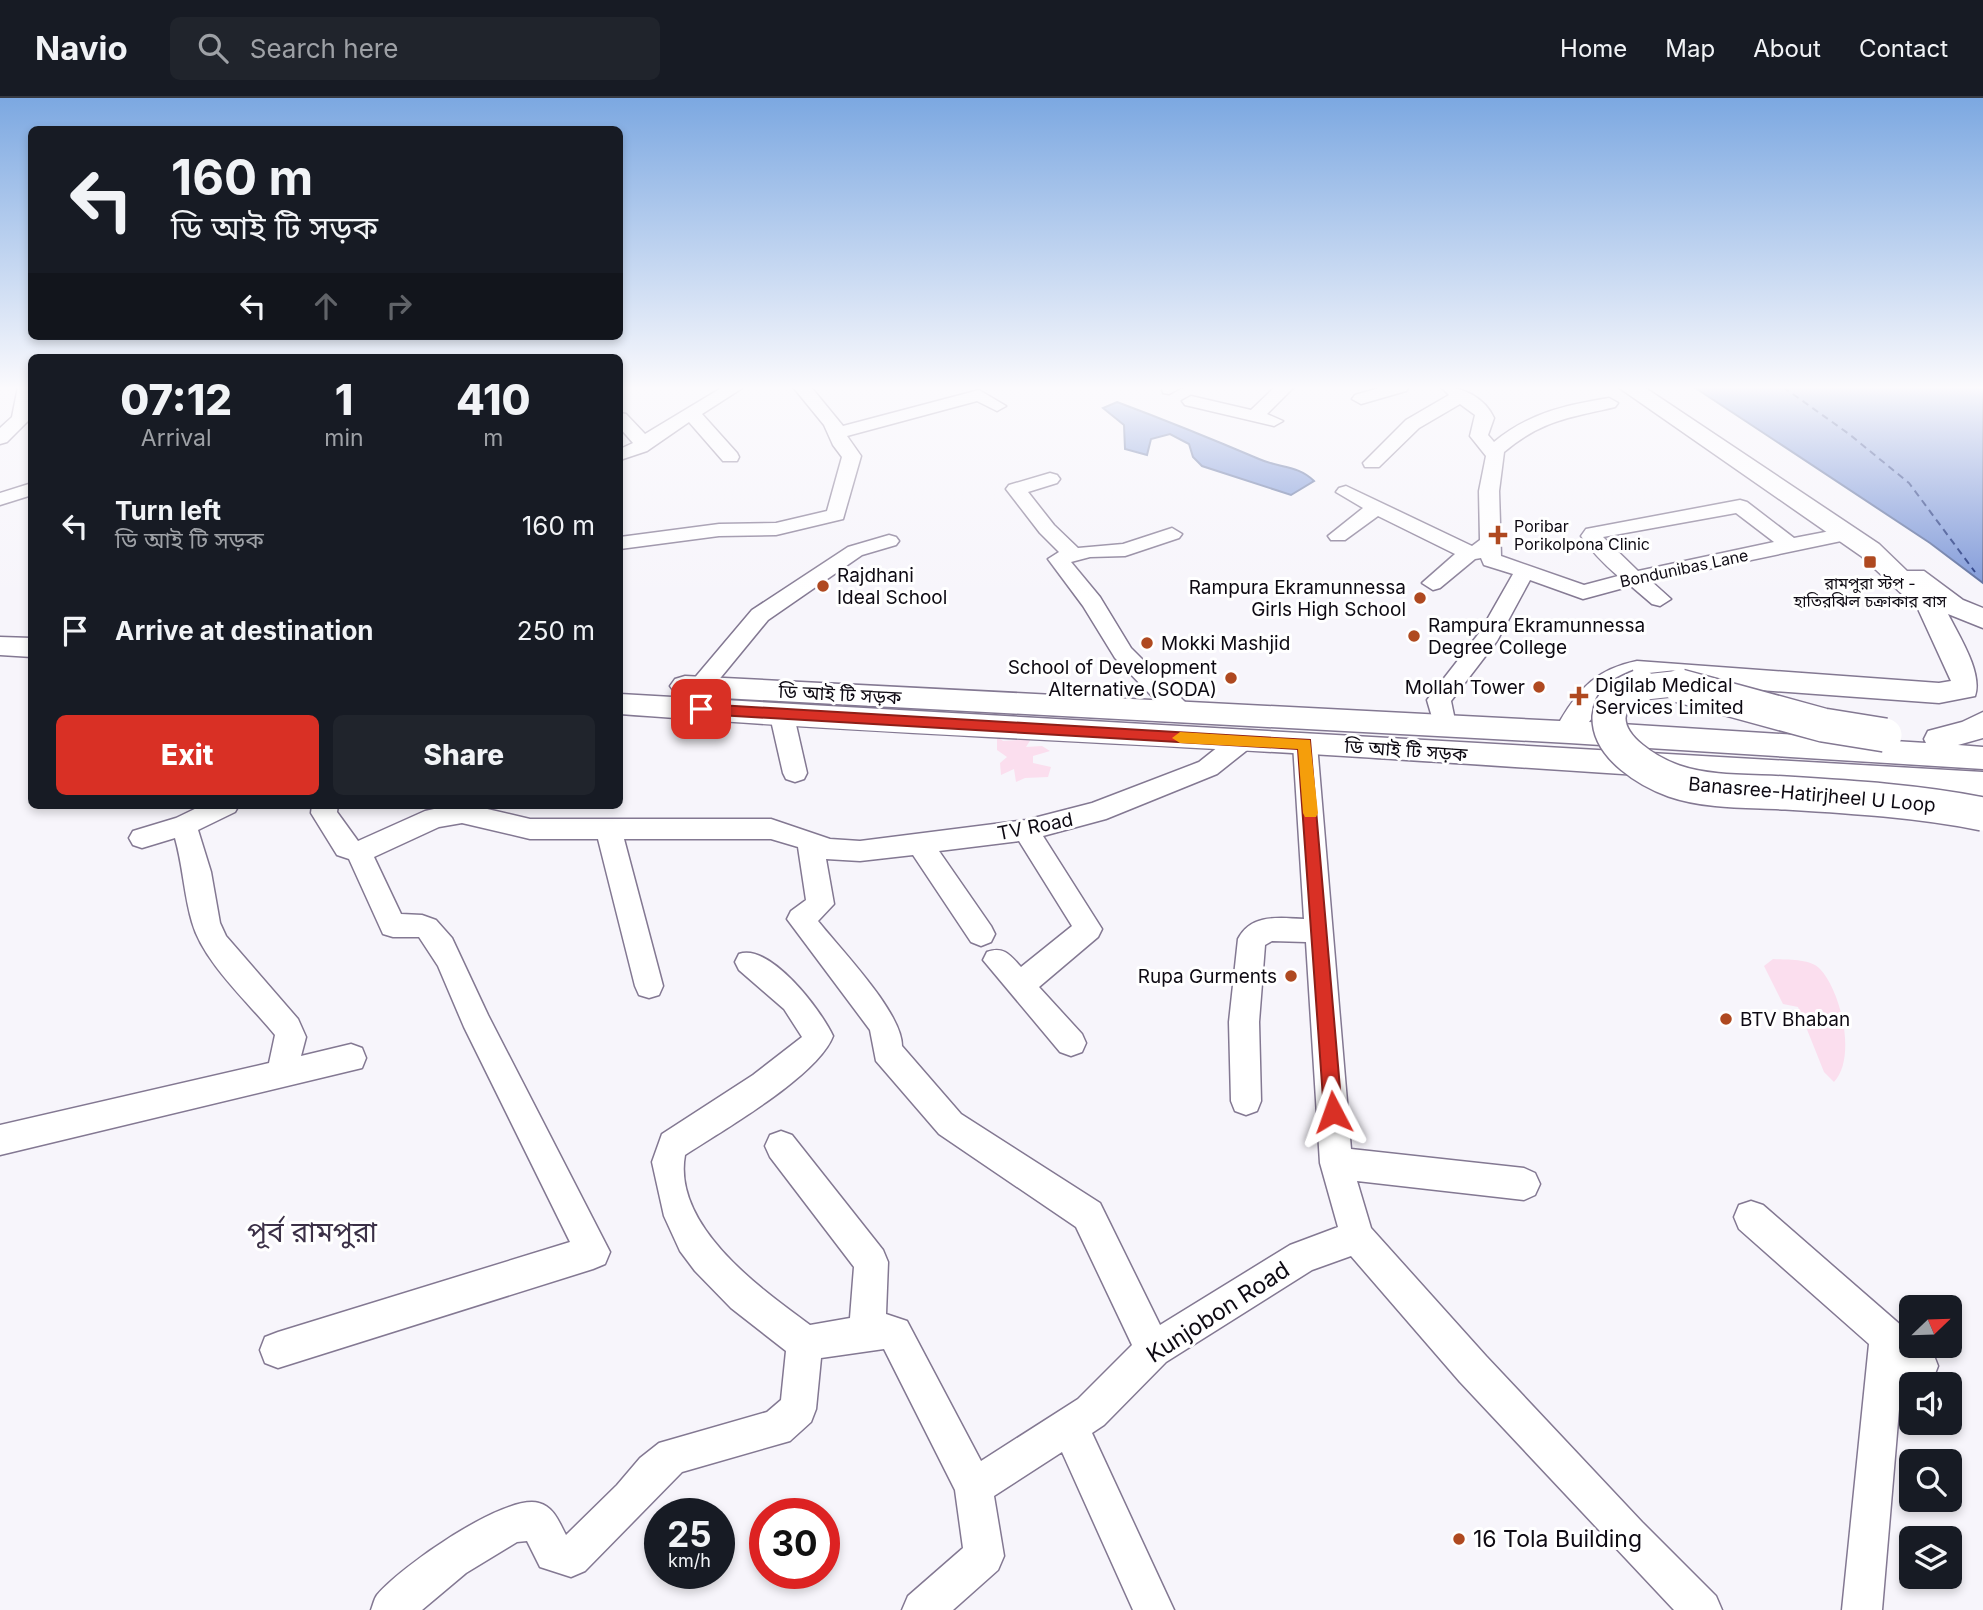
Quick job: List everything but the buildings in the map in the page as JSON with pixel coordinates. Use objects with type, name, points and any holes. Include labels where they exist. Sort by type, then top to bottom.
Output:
[{"type":"main road","points":[[1739,458],[1893,570],[1960,642],[1983,679]]},
{"type":"main road","points":[[1746,458],[1859,533],[1953,606],[1983,619]]},
{"type":"main road","points":[[1569,732],[1592,691],[1614,677],[1637,671],[1939,693],[1965,689],[1966,677],[1915,578]]},
{"type":"main road","points":[[0,646],[28,648]]},
{"type":"main road","points":[[0,668],[28,670]]},
{"type":"main road","name":"ডি আই টি সড়ক","points":[[623,682],[1444,725],[1983,758]]},
{"type":"main road","name":"Banasree-Hatirjheel U Loop","points":[[1983,741],[1885,735],[1812,722],[1673,684],[1657,683],[1628,688],[1615,698],[1608,711],[1612,735],[1628,756],[1649,770],[1688,785],[1910,802],[1983,814]]},
{"type":"main road","name":"ডি আই টি সড়ক","points":[[623,704],[782,716],[1305,744],[1657,767],[1900,777],[1983,784]]},
{"type":"main road","points":[[1939,739],[1971,731],[1983,723]]},
{"type":"main road","points":[[1900,777],[1983,797]]},
{"type":"street","points":[[623,543],[709,531],[776,529],[836,515],[839,490],[850,468],[852,458]]},
{"type":"street","points":[[1373,463],[1378,458]]},
{"type":"street","points":[[1433,583],[1481,552],[1496,458]]},
{"type":"street","points":[[1050,479],[1016,489],[1047,529],[1073,554]]},
{"type":"street","points":[[0,499],[28,490]]},
{"type":"street","name":"Bondunibas Lane","points":[[1346,492],[1376,508],[1525,571],[1583,592],[1632,578],[1846,534]]},
{"type":"street","points":[[1660,599],[1607,556],[1591,536],[1593,533],[1740,506],[1792,546]]},
{"type":"street","points":[[1338,536],[1376,508]]},
{"type":"street","points":[[1172,534],[1125,550],[1073,554],[1058,559],[1092,602],[1123,653],[1181,712]]},
{"type":"street","points":[[700,687],[760,615],[855,551],[888,541]]},
{"type":"street","points":[[1444,725],[1439,701],[1489,636],[1525,571]]},
{"type":"street","points":[[782,716],[795,773]]},
{"type":"street","name":"TV Road","points":[[359,852],[434,818],[462,813],[530,829],[771,829],[789,832],[810,844],[828,849],[860,851],[1026,830],[1097,812],[1208,768],[1242,741]]},
{"type":"street","points":[[1305,744],[1321,931],[1336,1163],[1357,1237],[1491,1388],[1628,1536],[1702,1610]]},
{"type":"street","points":[[142,838],[184,825],[218,809]]},
{"type":"street","points":[[278,1350],[593,1252],[430,930],[419,926],[393,926],[359,852],[346,848],[324,813],[324,809]]},
{"type":"street","points":[[184,825],[198,872],[206,923],[216,944],[288,1028],[291,1037],[282,1072]]},
{"type":"street","points":[[609,830],[649,986]]},
{"type":"street","points":[[1021,985],[1088,929],[1026,830]]},
{"type":"street","points":[[919,843],[981,934]]},
{"type":"street","points":[[810,844],[820,904],[800,919],[880,1021],[887,1032],[887,1051],[950,1124],[1088,1215],[1153,1349]]},
{"type":"street","points":[[1246,1101],[1244,1022],[1252,939],[1267,929],[1321,931]]},
{"type":"street","points":[[997,960],[1071,1043]]},
{"type":"street","points":[[749,962],[794,1000],[818,1036],[815,1044],[764,1085],[673,1145],[666,1157],[674,1199],[693,1245],[743,1297],[805,1343],[867,1334],[882,1328],[895,1333],[974,1487],[984,1556],[977,1565],[922,1610]]},
{"type":"street","points":[[0,1140],[351,1058]]},
{"type":"street","points":[[781,1146],[871,1262],[867,1334]]},
{"type":"street","points":[[1336,1163],[1524,1184]]},
{"type":"street","points":[[1751,1217],[1920,1366]]},
{"type":"street","name":"Kunjobon Road","points":[[974,1487],[1091,1412],[1153,1349],[1302,1257],[1357,1237]]},
{"type":"street","points":[[1862,1610],[1887,1338]]},
{"type":"street","points":[[391,1610],[452,1559],[512,1523],[537,1521],[554,1553],[572,1557],[631,1499],[653,1471],[672,1457],[777,1428],[799,1409],[805,1343]]},
{"type":"street","points":[[1069,1426],[1154,1610]]},
{"type":"shaded area","points":[[997,736],[1003,741],[1031,739],[1026,747],[1042,746],[1050,751],[1033,756],[1033,763],[1051,767],[1048,777],[1025,778],[1016,782],[1014,769],[1001,775],[1000,763],[1007,757],[997,750]]},
{"type":"shaded area","points":[[1773,959],[1798,960],[1816,965],[1828,979],[1840,1008],[1845,1042],[1841,1071],[1834,1082],[1824,1072],[1798,1007],[1783,1004],[1764,966]]},
{"type":"water","points":[[1194,458],[1255,458],[1295,469],[1314,481],[1291,495],[1202,466]]},
{"type":"water","points":[[1801,458],[1983,458],[1983,583],[1930,543]]},
{"type":"ferry route","points":[[1878,458],[1909,483],[1975,572]]},
{"type":"slow traffic","points":[[1180,738],[1305,744],[1311,813]]},
{"type":"place","name":"Poribar Porikolpona Clinic","points":[[1498,535]]},
{"type":"place","name":"রামপুরা স্টপ - হাতিরঝিল চক্রাকার বাস","points":[[1870,562]]},
{"type":"place","name":"Rajdhani Ideal School","points":[[823,586]]},
{"type":"place","name":"Rampura Ekramunnessa Girls High School","points":[[1420,598]]},
{"type":"place","name":"Rampura Ekramunnessa Degree College","points":[[1414,636]]},
{"type":"place","name":"Mokki Mashjid","points":[[1147,643]]},
{"type":"place","name":"School of Development Alternative (SODA)","points":[[1231,678]]},
{"type":"place","name":"Mollah Tower","points":[[1539,687]]},
{"type":"place","name":"Digilab Medical Services Limited","points":[[1579,696]]},
{"type":"place","name":"Rupa Gurments","points":[[1291,976]]},
{"type":"place","name":"BTV Bhaban","points":[[1726,1019]]},
{"type":"place","name":"16 Tola Building","points":[[1459,1539]]},
{"type":"district","name":"পূর্ব রামপুরা","points":[[312,1232]]},
{"type":"route","points":[[701,709],[782,716],[1305,744],[1333,1112]]}]
